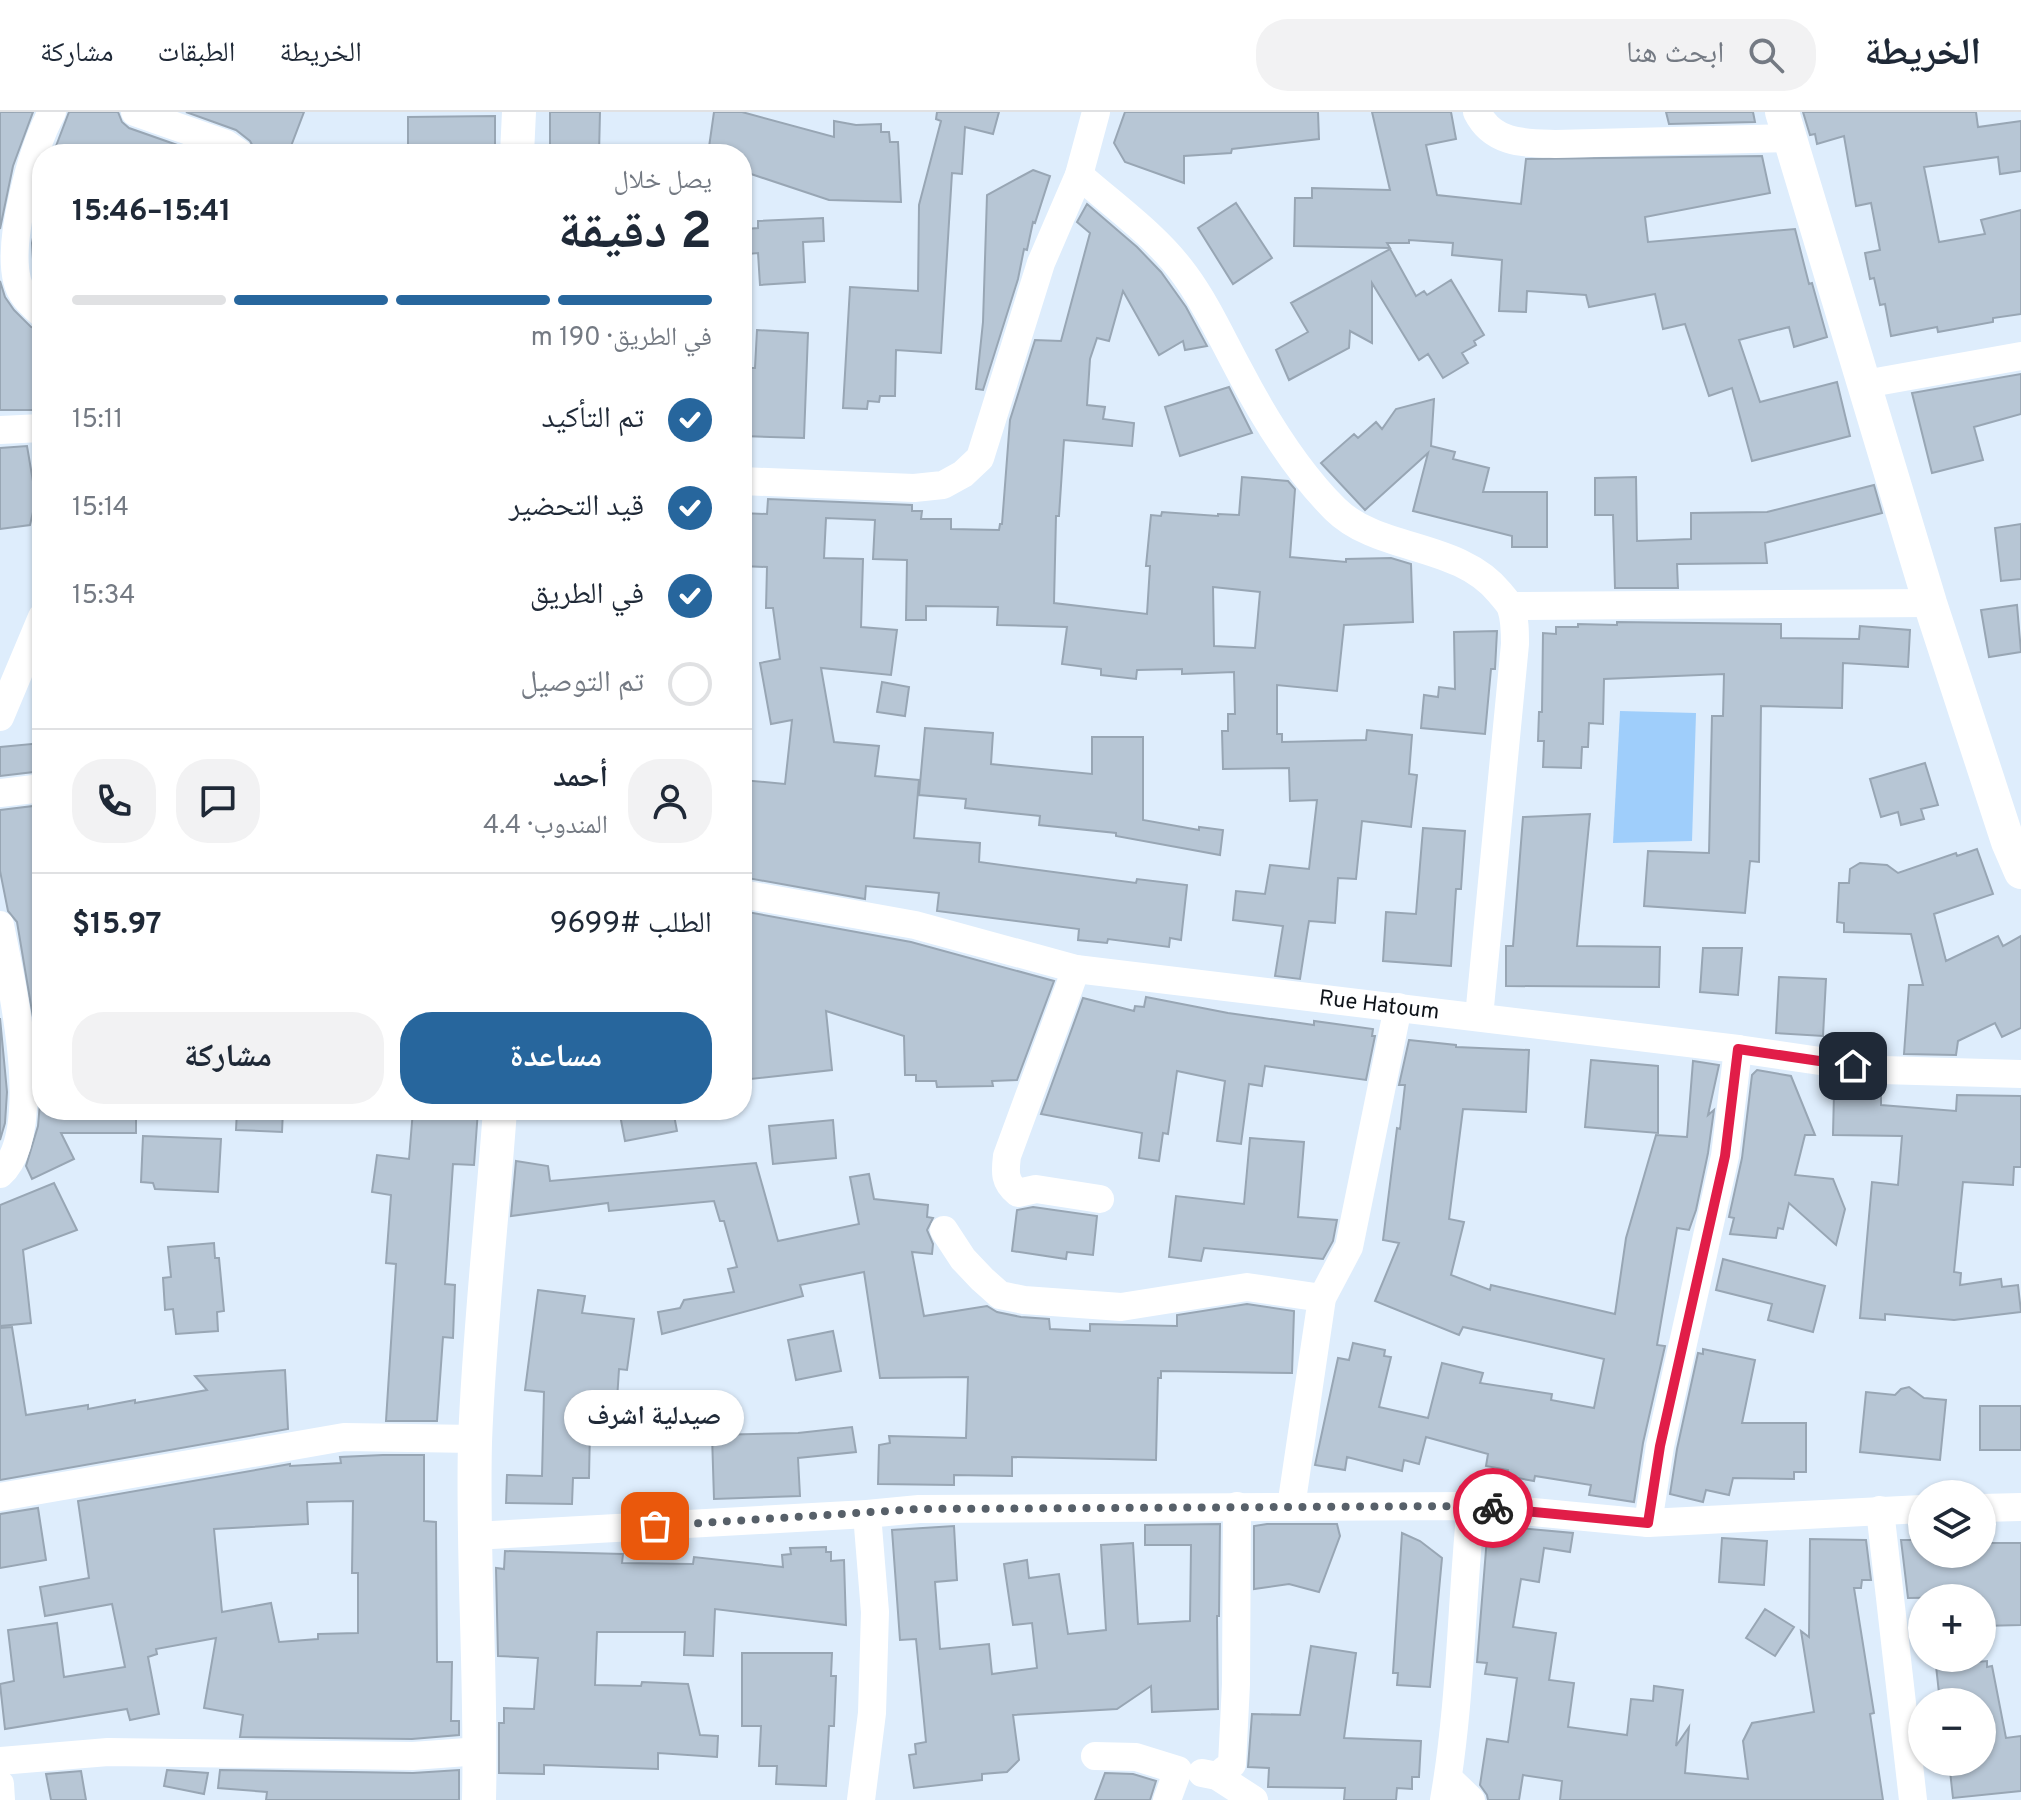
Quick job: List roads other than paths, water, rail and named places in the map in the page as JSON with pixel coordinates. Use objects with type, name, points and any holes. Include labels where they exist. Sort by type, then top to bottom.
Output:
[{"type":"street","points":[[38,144],[52,112]]},
{"type":"street","points":[[135,112],[226,144]]},
{"type":"street","points":[[517,144],[519,112]]},
{"type":"street","points":[[752,481],[914,488],[943,485],[963,474],[980,458],[1041,263],[1079,175],[1096,112]]},
{"type":"street","points":[[1477,112],[1490,129],[1503,139],[1555,144],[1786,125],[1930,603],[2008,842],[2021,872]]},
{"type":"street","points":[[32,163],[7,255],[17,283],[32,305]]},
{"type":"street","points":[[1079,175],[1166,252],[1184,273],[1216,322],[1239,371],[1286,449],[1331,506],[1391,540],[1447,557],[1471,568],[1492,583],[1511,606],[1515,644],[1479,1017]]},
{"type":"street","points":[[1865,384],[2021,356]]},
{"type":"street","points":[[0,430],[32,428]]},
{"type":"street","points":[[1511,606],[1930,603]]},
{"type":"street","points":[[0,717],[32,641]]},
{"type":"street","points":[[0,793],[32,789]]},
{"type":"street","name":"Rue Hatoum","points":[[752,896],[915,925],[1076,969],[1738,1049],[1882,1070],[2021,1074]]},
{"type":"street","points":[[0,925],[20,1045],[23,1117],[13,1160],[0,1174]]},
{"type":"street","points":[[1076,969],[1007,1156],[1005,1174],[1009,1186],[1018,1193],[1036,1189],[1100,1199]]},
{"type":"street","points":[[1291,1507],[1322,1298],[1349,1247],[1398,1007]]},
{"type":"street","points":[[1648,1523],[1660,1446],[1725,1156],[1738,1049]]},
{"type":"street","points":[[479,1800],[474,1536],[476,1439],[499,1120]]},
{"type":"street","points":[[944,1230],[963,1259],[1000,1295],[1024,1300],[1121,1307],[1247,1287],[1322,1298]]},
{"type":"street","points":[[0,1497],[344,1437],[476,1439]]},
{"type":"street","points":[[1217,1776],[1232,1764],[1237,1506]]},
{"type":"street","points":[[1471,1506],[1460,1664],[1446,1789],[1471,1800]]},
{"type":"street","points":[[474,1536],[919,1509],[1471,1506],[1648,1523],[1908,1509]]},
{"type":"street","points":[[1996,1508],[2021,1507]]},
{"type":"street","points":[[1880,1510],[1913,1800]]},
{"type":"street","points":[[861,1800],[872,1713],[875,1612],[867,1514]]},
{"type":"street","points":[[0,1761],[108,1752],[413,1756],[480,1751]]},
{"type":"street","points":[[1095,1756],[1136,1757],[1178,1770],[1217,1776],[1254,1800]]},
{"type":"street","points":[[1167,1800],[1178,1770]]},
{"type":"street","points":[[0,1784],[1,1800]]},
{"type":"place","name":"صيدلية اشرف","points":[[655,1526]]}]
